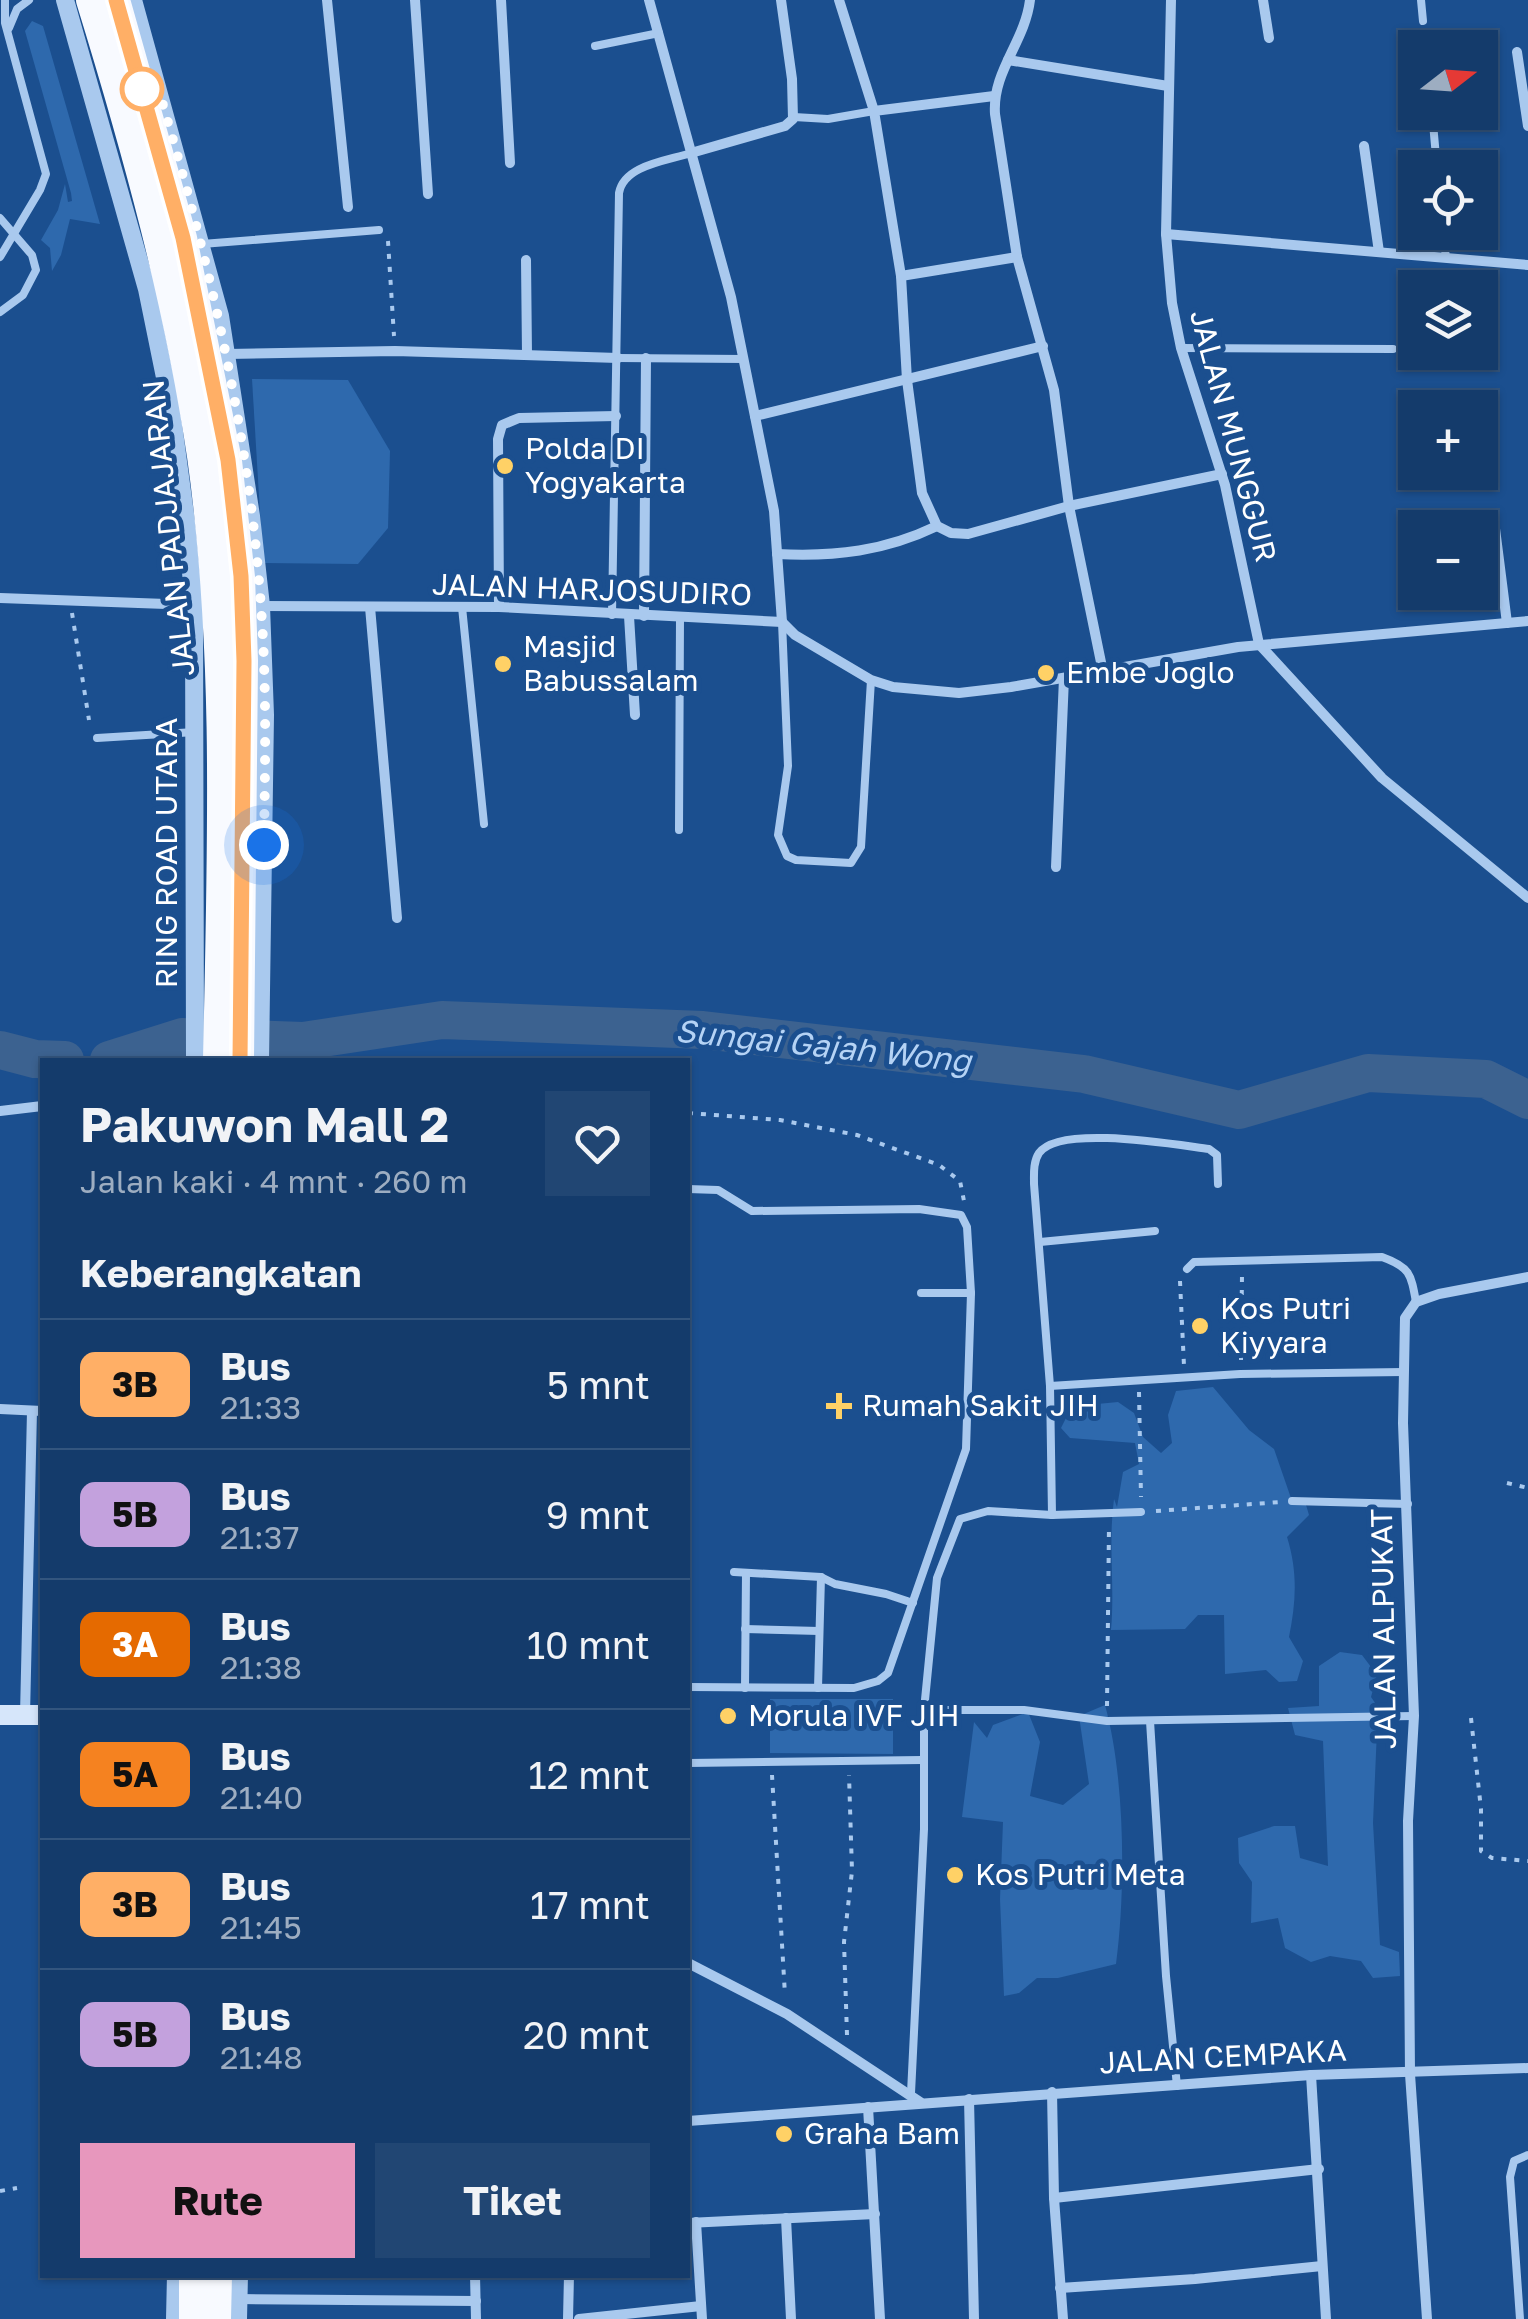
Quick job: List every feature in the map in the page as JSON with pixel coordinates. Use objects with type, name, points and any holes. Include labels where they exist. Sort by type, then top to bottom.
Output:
[{"type":"highway","name":"JALAN PADJAJARAN","points":[[116,0],[217,354],[241,576],[245,727],[229,987],[217,1058]]},
{"type":"highway","name":"JALAN PADJAJARAN","points":[[80,9],[162,259],[200,454],[220,696],[229,987],[240,1058]]},
{"type":"highway","points":[[193,2319],[194,2278]]},
{"type":"highway","points":[[217,2319],[218,2278]]},
{"type":"main road","points":[[0,1714],[34,1715]]},
{"type":"street","name":"RING ROAD UTARA","points":[[66,0],[80,9],[147,289],[174,434],[194,605],[195,732],[229,987],[259,1058]]},
{"type":"street","name":"RING ROAD UTARA","points":[[133,0],[202,244],[261,606],[265,734],[229,987],[196,1058]]},
{"type":"street","points":[[328,0],[348,207]]},
{"type":"street","points":[[415,0],[428,194]]},
{"type":"street","points":[[501,0],[510,163]]},
{"type":"street","points":[[649,0],[731,297],[774,512],[782,622]]},
{"type":"street","points":[[691,153],[784,126],[794,116],[781,0]]},
{"type":"street","points":[[839,0],[874,111],[900,276],[907,380],[922,494],[937,526],[968,534],[1069,506],[1222,474]]},
{"type":"street","points":[[1030,0],[1022,35],[998,76],[994,96],[1017,257],[1054,390],[1069,506],[1102,672]]},
{"type":"street","name":"JALAN MUNGGUR","points":[[1171,0],[1166,234],[1172,302],[1181,348],[1222,474],[1259,644]]},
{"type":"street","points":[[1262,0],[1269,38]]},
{"type":"street","points":[[1517,52],[1528,126]]},
{"type":"street","points":[[1008,60],[1168,86]]},
{"type":"street","points":[[874,111],[994,96]]},
{"type":"street","points":[[1364,146],[1380,252]]},
{"type":"street","points":[[1166,234],[1528,265]]},
{"type":"street","points":[[900,276],[1017,257]]},
{"type":"street","points":[[526,260],[527,355]]},
{"type":"street","points":[[755,416],[1044,346]]},
{"type":"street","points":[[217,354],[394,351],[618,358]]},
{"type":"street","points":[[644,616],[646,358]]},
{"type":"street","points":[[499,608],[498,439],[502,425],[519,418],[616,416]]},
{"type":"street","points":[[778,554],[862,552],[908,540],[937,526]]},
{"type":"street","points":[[1498,550],[1508,623]]},
{"type":"street","points":[[0,598],[194,605]]},
{"type":"street","name":"JALAN HARJOSUDIRO","points":[[261,606],[499,608],[782,622],[795,635],[871,680],[893,687],[959,693],[1259,644],[1528,622]]},
{"type":"street","points":[[370,606],[397,918]]},
{"type":"street","points":[[629,616],[634,715]]},
{"type":"street","points":[[1259,644],[1382,778],[1528,898]]},
{"type":"street","points":[[1056,867],[1064,678]]},
{"type":"street","points":[[0,1112],[40,1106]]},
{"type":"street","points":[[1416,1302],[1528,1277]]},
{"type":"street","name":"JALAN ALPUKAT","points":[[1416,1302],[1405,1318],[1404,1372],[1414,1716],[1408,1822],[1410,2074],[1427,2319]]},
{"type":"street","points":[[0,1409],[37,1411],[34,1715]]},
{"type":"street","points":[[690,1964],[787,2014],[911,2092],[920,2102]]},
{"type":"street","name":"JALAN CEMPAKA","points":[[690,2121],[1311,2075],[1528,2068]]},
{"type":"street","points":[[1311,2075],[1326,2319]]},
{"type":"street","points":[[1052,2092],[1054,2198],[1063,2319]]},
{"type":"street","points":[[969,2099],[974,2319]]},
{"type":"street","points":[[868,2107],[880,2319]]},
{"type":"street","points":[[1054,2198],[1318,2169]]},
{"type":"street","points":[[579,2319],[702,2313],[692,2223],[875,2214]]},
{"type":"street","points":[[786,2218],[791,2319]]},
{"type":"street","points":[[1060,2288],[1322,2266]]},
{"type":"street","points":[[175,2319],[176,2278]]},
{"type":"street","points":[[238,2319],[239,2278]]},
{"type":"street","points":[[475,2278],[476,2319]]},
{"type":"street","points":[[568,2319],[569,2278]]},
{"type":"street","points":[[239,2299],[476,2301]]},
{"type":"lane","points":[[0,257],[46,174],[9,38],[5,0]]},
{"type":"lane","points":[[9,38],[12,16],[29,0]]},
{"type":"lane","points":[[55,0],[80,9]]},
{"type":"lane","points":[[1421,0],[1423,22]]},
{"type":"lane","points":[[595,46],[658,33]]},
{"type":"lane","points":[[794,116],[828,119],[874,111]]},
{"type":"lane","points":[[612,615],[620,184],[631,172],[691,153]]},
{"type":"lane","points":[[0,218],[32,256],[36,270],[23,295],[0,312]]},
{"type":"lane","points":[[202,244],[379,230]]},
{"type":"lane","points":[[1445,250],[1446,258]]},
{"type":"lane","points":[[1181,348],[1393,349]]},
{"type":"lane","points":[[618,358],[744,359]]},
{"type":"lane","points":[[462,607],[484,824]]},
{"type":"lane","points":[[679,830],[680,618]]},
{"type":"lane","points":[[782,622],[788,766],[778,836],[787,856],[851,863],[861,847],[871,680]]},
{"type":"lane","points":[[97,738],[195,732]]},
{"type":"lane","points":[[1052,1515],[1050,1386],[1034,1165],[1040,1151],[1052,1143],[1124,1140],[1209,1149],[1216,1155],[1218,1184]]},
{"type":"lane","points":[[690,1189],[718,1190],[752,1211],[919,1208],[961,1215],[967,1227],[971,1293],[966,1448],[888,1673],[878,1681],[854,1688],[690,1687]]},
{"type":"lane","points":[[1040,1242],[1155,1231]]},
{"type":"lane","points":[[1187,1269],[1194,1262],[1382,1257],[1398,1262],[1411,1274],[1416,1302]]},
{"type":"lane","points":[[921,1294],[971,1293]]},
{"type":"lane","points":[[1050,1386],[1240,1374],[1404,1372]]},
{"type":"lane","points":[[1292,1502],[1408,1504]]},
{"type":"lane","points":[[911,2092],[924,1828],[924,1710],[937,1578],[960,1520],[988,1511],[1052,1515],[1141,1512]]},
{"type":"lane","points":[[734,1572],[821,1577],[834,1584],[913,1603]]},
{"type":"lane","points":[[745,1688],[746,1573]]},
{"type":"lane","points":[[818,1688],[821,1577]]},
{"type":"lane","points":[[744,1630],[819,1631]]},
{"type":"lane","points":[[924,1710],[1024,1710],[1107,1720],[1414,1716]]},
{"type":"lane","points":[[1150,1720],[1177,2086]]},
{"type":"lane","points":[[690,1763],[922,1760]]},
{"type":"lane","points":[[1520,2319],[1510,2178],[1514,2162],[1528,2155]]},
{"type":"path","points":[[379,230],[388,244],[394,351]]},
{"type":"path","points":[[70,598],[89,720]]},
{"type":"path","points":[[690,1114],[780,1120],[857,1135],[940,1165],[960,1181],[965,1198],[961,1215]]},
{"type":"path","points":[[1240,1374],[1242,1260]]},
{"type":"path","points":[[1185,1377],[1179,1287],[1187,1269]]},
{"type":"path","points":[[1139,1382],[1141,1512],[1292,1502]]},
{"type":"path","points":[[1507,1483],[1528,1488]]},
{"type":"path","points":[[1107,1720],[1109,1514]]},
{"type":"path","points":[[1471,1718],[1481,1809],[1481,1851],[1492,1858],[1528,1861]]},
{"type":"path","points":[[771,1761],[787,2014]]},
{"type":"path","points":[[848,2054],[844,1942],[852,1871],[849,1761]]},
{"type":"path","points":[[0,2191],[16,2188]]},
{"type":"shaded area","points":[[32,21],[43,26],[100,224],[70,219],[61,255],[52,271],[50,248],[41,240],[58,210],[65,184],[68,202],[72,201],[25,31]]},
{"type":"shaded area","points":[[252,379],[348,380],[390,451],[388,528],[358,564],[263,563]]},
{"type":"shaded area","points":[[1213,1387],[1249,1430],[1274,1449],[1292,1501],[1304,1498],[1309,1515],[1287,1537],[1295,1587],[1289,1637],[1303,1661],[1297,1681],[1279,1682],[1266,1670],[1225,1674],[1224,1615],[1198,1615],[1185,1629],[1111,1630],[1114,1499],[1117,1507],[1123,1472],[1139,1464],[1135,1443],[1070,1438],[1061,1428],[1069,1412],[1087,1405],[1118,1402],[1134,1413],[1143,1437],[1161,1453],[1172,1443],[1168,1415],[1176,1391]]},
{"type":"shaded area","points":[[1340,1652],[1362,1655],[1377,1675],[1371,1697],[1378,1707],[1373,1823],[1380,1945],[1399,1952],[1400,1976],[1373,1978],[1361,1961],[1330,1956],[1311,1962],[1285,1948],[1278,1918],[1251,1923],[1252,1882],[1239,1863],[1238,1838],[1274,1826],[1295,1826],[1300,1858],[1328,1866],[1323,1741],[1295,1735],[1288,1708],[1319,1706],[1319,1666]]},
{"type":"shaded area","points":[[770,1699],[893,1699],[893,1754],[770,1753]]},
{"type":"shaded area","points":[[1105,1705],[1117,1765],[1122,1833],[1116,1964],[1058,1978],[1037,1978],[1019,1993],[1004,1996],[1000,1899],[1003,1822],[962,1817],[974,1722],[987,1738],[993,1725],[1028,1712],[1040,1742],[1030,1796],[1063,1805],[1089,1784],[1079,1716]]},
{"type":"waterway","name":"Sungai Gajah Wong","points":[[115,1058],[182,1037],[303,1041],[442,1020],[703,1030],[1084,1074],[1239,1110],[1368,1073],[1486,1079],[1528,1100]]},
{"type":"waterway","name":"Sungai Gajah Wong","points":[[0,1050],[40,1059]]},
{"type":"bus line","name":"3B","points":[[116,0],[183,238],[228,460],[241,576],[244,661],[240,1058]]},
{"type":"place","name":"Polda DI Yogyakarta","points":[[505,466]]},
{"type":"place","name":"Masjid Babussalam","points":[[503,664]]},
{"type":"place","name":"Embe Joglo","points":[[1046,673]]},
{"type":"place","name":"Kos Putri Kiyyara","points":[[1200,1326]]},
{"type":"place","name":"Rumah Sakit JIH","points":[[839,1406]]},
{"type":"place","name":"Morula IVF JIH","points":[[728,1716]]},
{"type":"place","name":"Kos Putri Meta","points":[[955,1875]]},
{"type":"place","name":"Graha Bam","points":[[784,2134]]},
{"type":"route","points":[[142,89],[157,85],[202,244],[227,354],[261,606],[264,845]]}]
